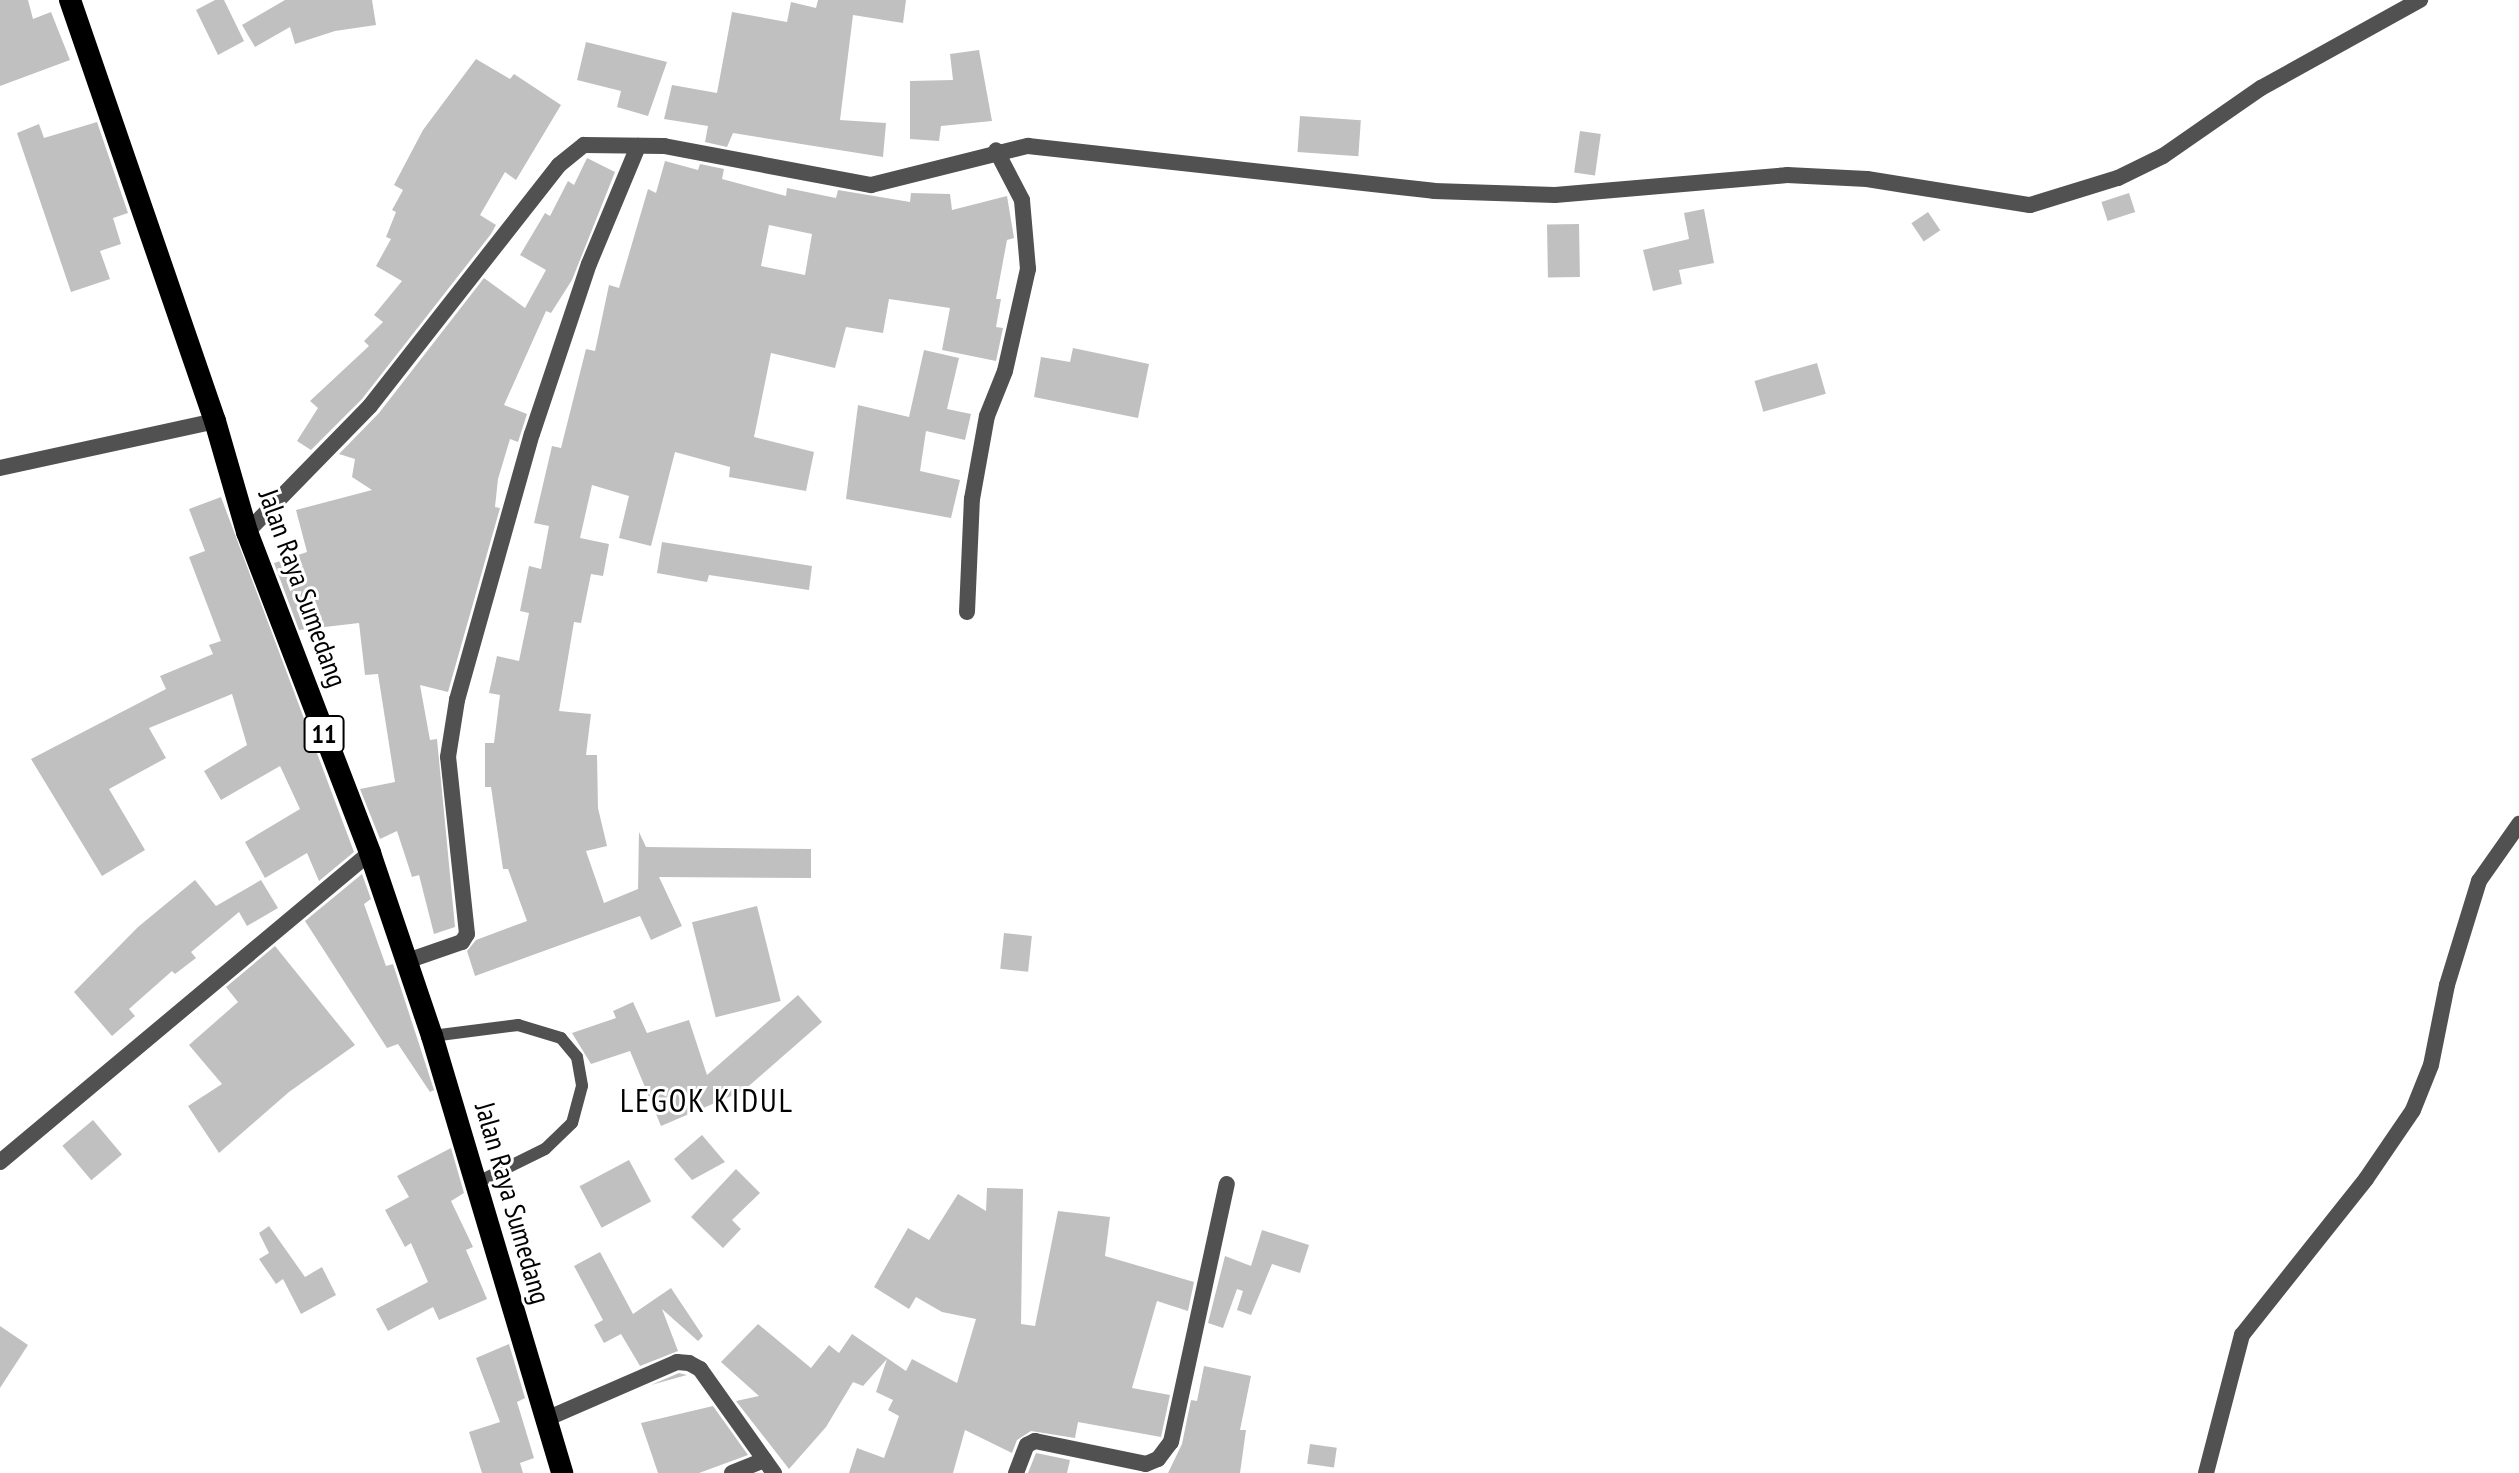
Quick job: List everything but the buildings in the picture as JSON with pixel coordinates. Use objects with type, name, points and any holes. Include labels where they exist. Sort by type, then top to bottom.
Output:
[{"type":"highway","name":"Jalan Raya Sumedang","points":[[70,0],[215,421],[247,532],[370,853],[407,961],[478,1182],[562,1473]]},
{"type":"street","points":[[247,532],[370,406],[570,153],[607,143],[664,146],[871,185],[996,150],[1069,147],[1434,191],[1555,195],[1787,175],[1867,179],[2030,205],[2103,184],[2163,156],[2261,88],[2420,0]]},
{"type":"street","points":[[407,961],[462,942],[467,934],[448,757],[457,700],[536,419],[589,264],[638,146]]},
{"type":"street","points":[[967,612],[972,499],[987,416],[1005,371],[1028,269],[1022,200],[996,150]]},
{"type":"street","points":[[0,468],[215,421]]},
{"type":"street","points":[[2206,1473],[2242,1335],[2366,1179],[2413,1110],[2431,1065],[2447,985],[2479,881],[2519,824]]},
{"type":"street","points":[[0,1162],[370,853]]},
{"type":"street","points":[[1016,1473],[1027,1445],[1035,1441],[1146,1464],[1158,1459],[1171,1442],[1227,1184]]},
{"type":"street","points":[[546,1419],[677,1362],[689,1363],[700,1369],[770,1466],[732,1473]]},
{"type":"lane","points":[[432,1036],[518,1025],[561,1038],[577,1057],[582,1086],[572,1123],[545,1149],[478,1182]]},
{"type":"district","name":"LEGOK KIDUL","points":[[707,1100]]}]
